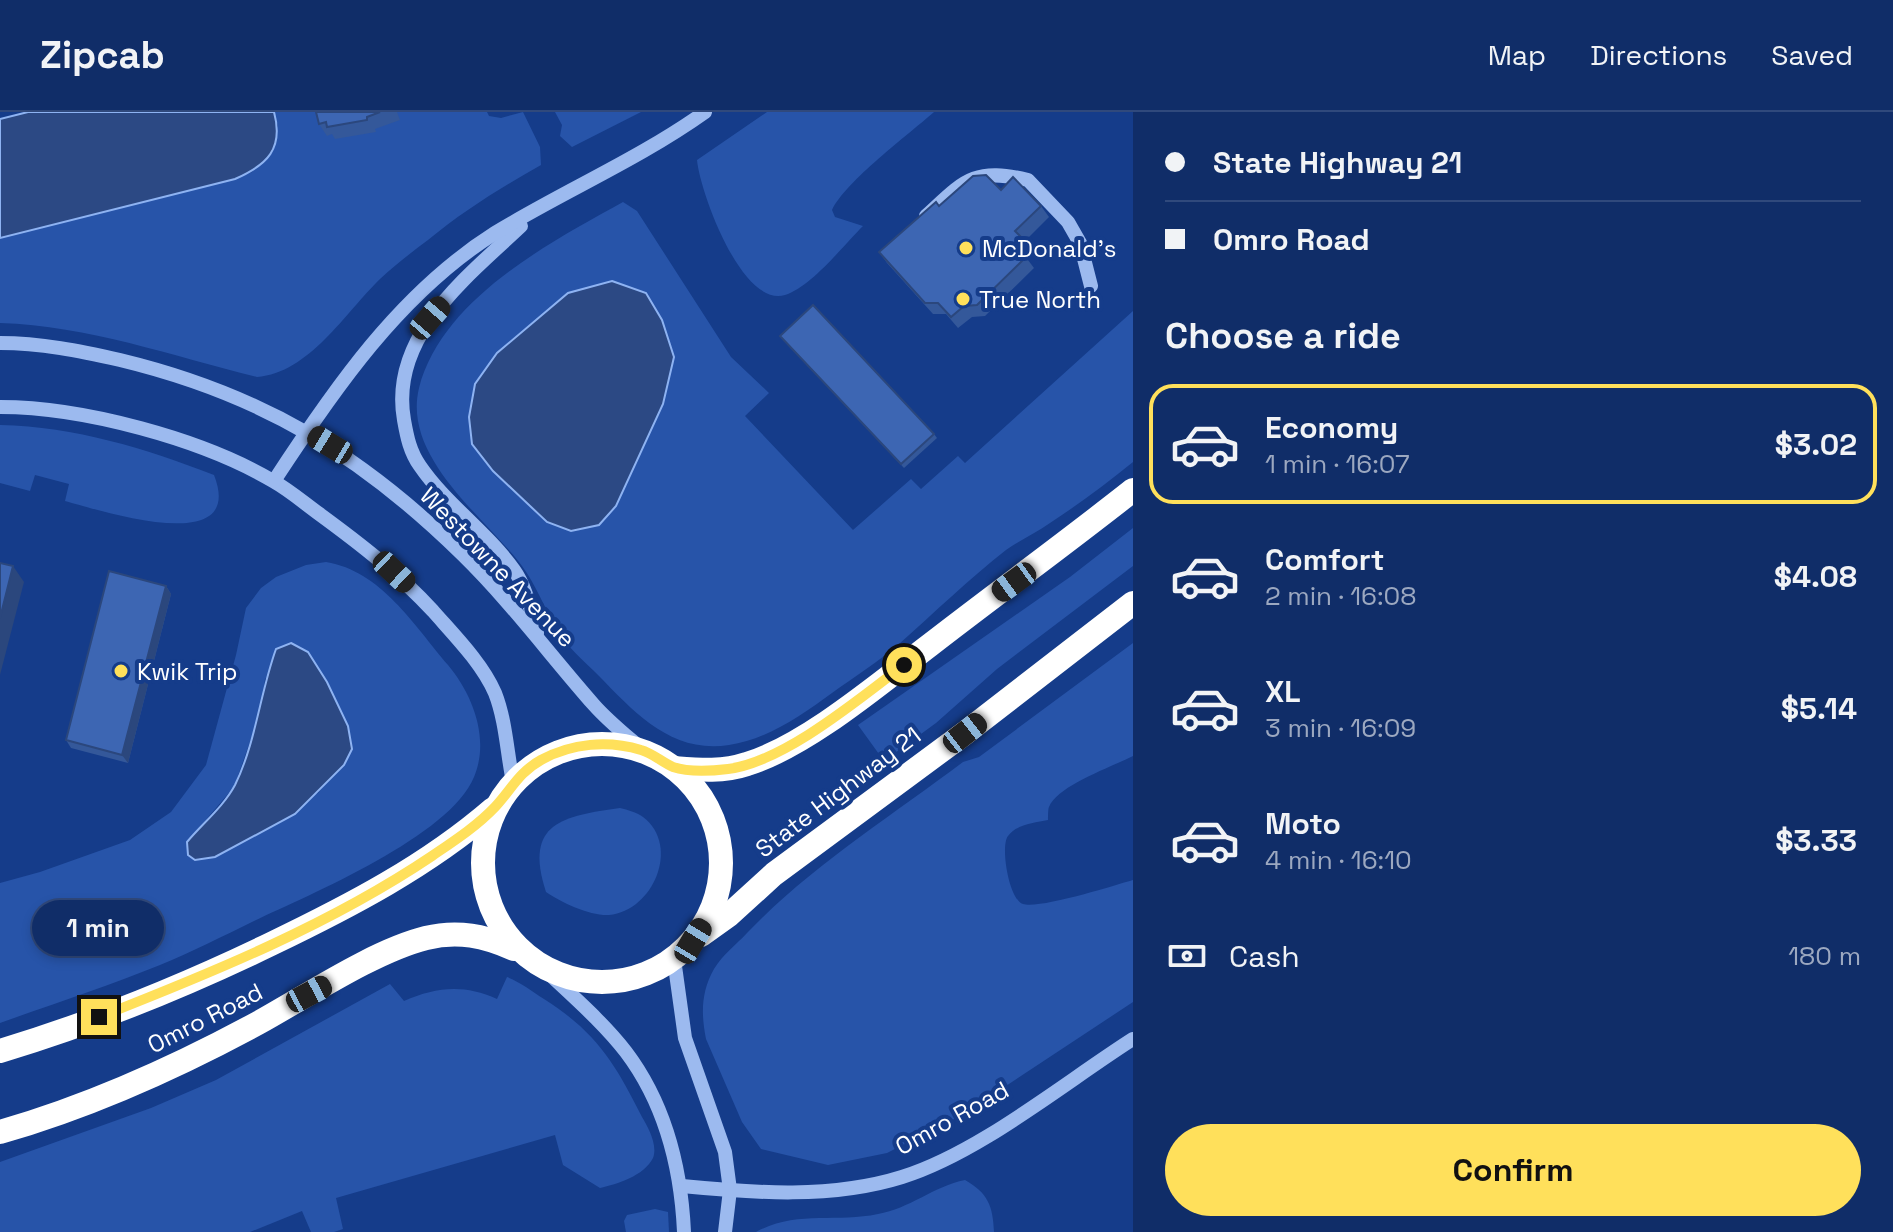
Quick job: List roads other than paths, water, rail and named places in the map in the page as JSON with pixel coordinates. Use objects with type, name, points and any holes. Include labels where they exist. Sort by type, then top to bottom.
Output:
[{"type":"highway","points":[[675,768],[718,770],[749,764],[810,732],[1061,548],[1133,490]]},
{"type":"highway","name":"State Highway 21","points":[[693,941],[729,915],[774,874],[965,733],[1133,603]]},
{"type":"highway","points":[[608,743],[643,750],[675,768],[702,796],[718,831],[722,870],[713,908],[693,941],[674,959],[643,975],[610,983],[576,980],[543,968],[521,952],[496,921],[483,884],[483,845],[495,807],[513,782],[540,760],[573,747],[608,743]]},
{"type":"highway","name":"Omro Road","points":[[0,1051],[167,990],[311,925],[415,867],[465,833],[495,807]]},
{"type":"highway","name":"Omro Road","points":[[0,1132],[47,1119],[122,1091],[203,1052],[406,944],[452,933],[488,937],[521,952]]},
{"type":"street","points":[[274,481],[350,371],[385,329],[436,279],[495,234],[672,136],[705,112]]},
{"type":"street","points":[[912,228],[965,180],[976,176],[1028,180],[1068,222],[1080,243],[1091,286]]},
{"type":"street","points":[[538,210],[460,284],[430,318],[414,348],[404,377],[402,407],[408,441],[420,467],[516,572],[538,637]]},
{"type":"street","name":"Westowne Avenue","points":[[0,343],[74,350],[188,380],[266,410],[355,462],[402,498],[465,557],[597,708],[643,750]]},
{"type":"street","points":[[0,407],[58,410],[133,426],[184,442],[274,481],[373,553],[414,591],[476,663],[494,690],[513,782]]},
{"type":"street","points":[[674,959],[685,1038],[725,1152],[730,1190],[725,1232]]},
{"type":"street","points":[[543,968],[599,1022],[634,1065],[669,1134],[682,1186],[684,1232]]},
{"type":"street","name":"Omro Road","points":[[682,1186],[770,1193],[850,1187],[917,1172],[988,1135],[1133,1039]]},
{"type":"place","name":"McDonald's","points":[[966,248]]},
{"type":"place","name":"True North","points":[[963,299]]},
{"type":"place","name":"Kwik Trip","points":[[121,671]]}]
